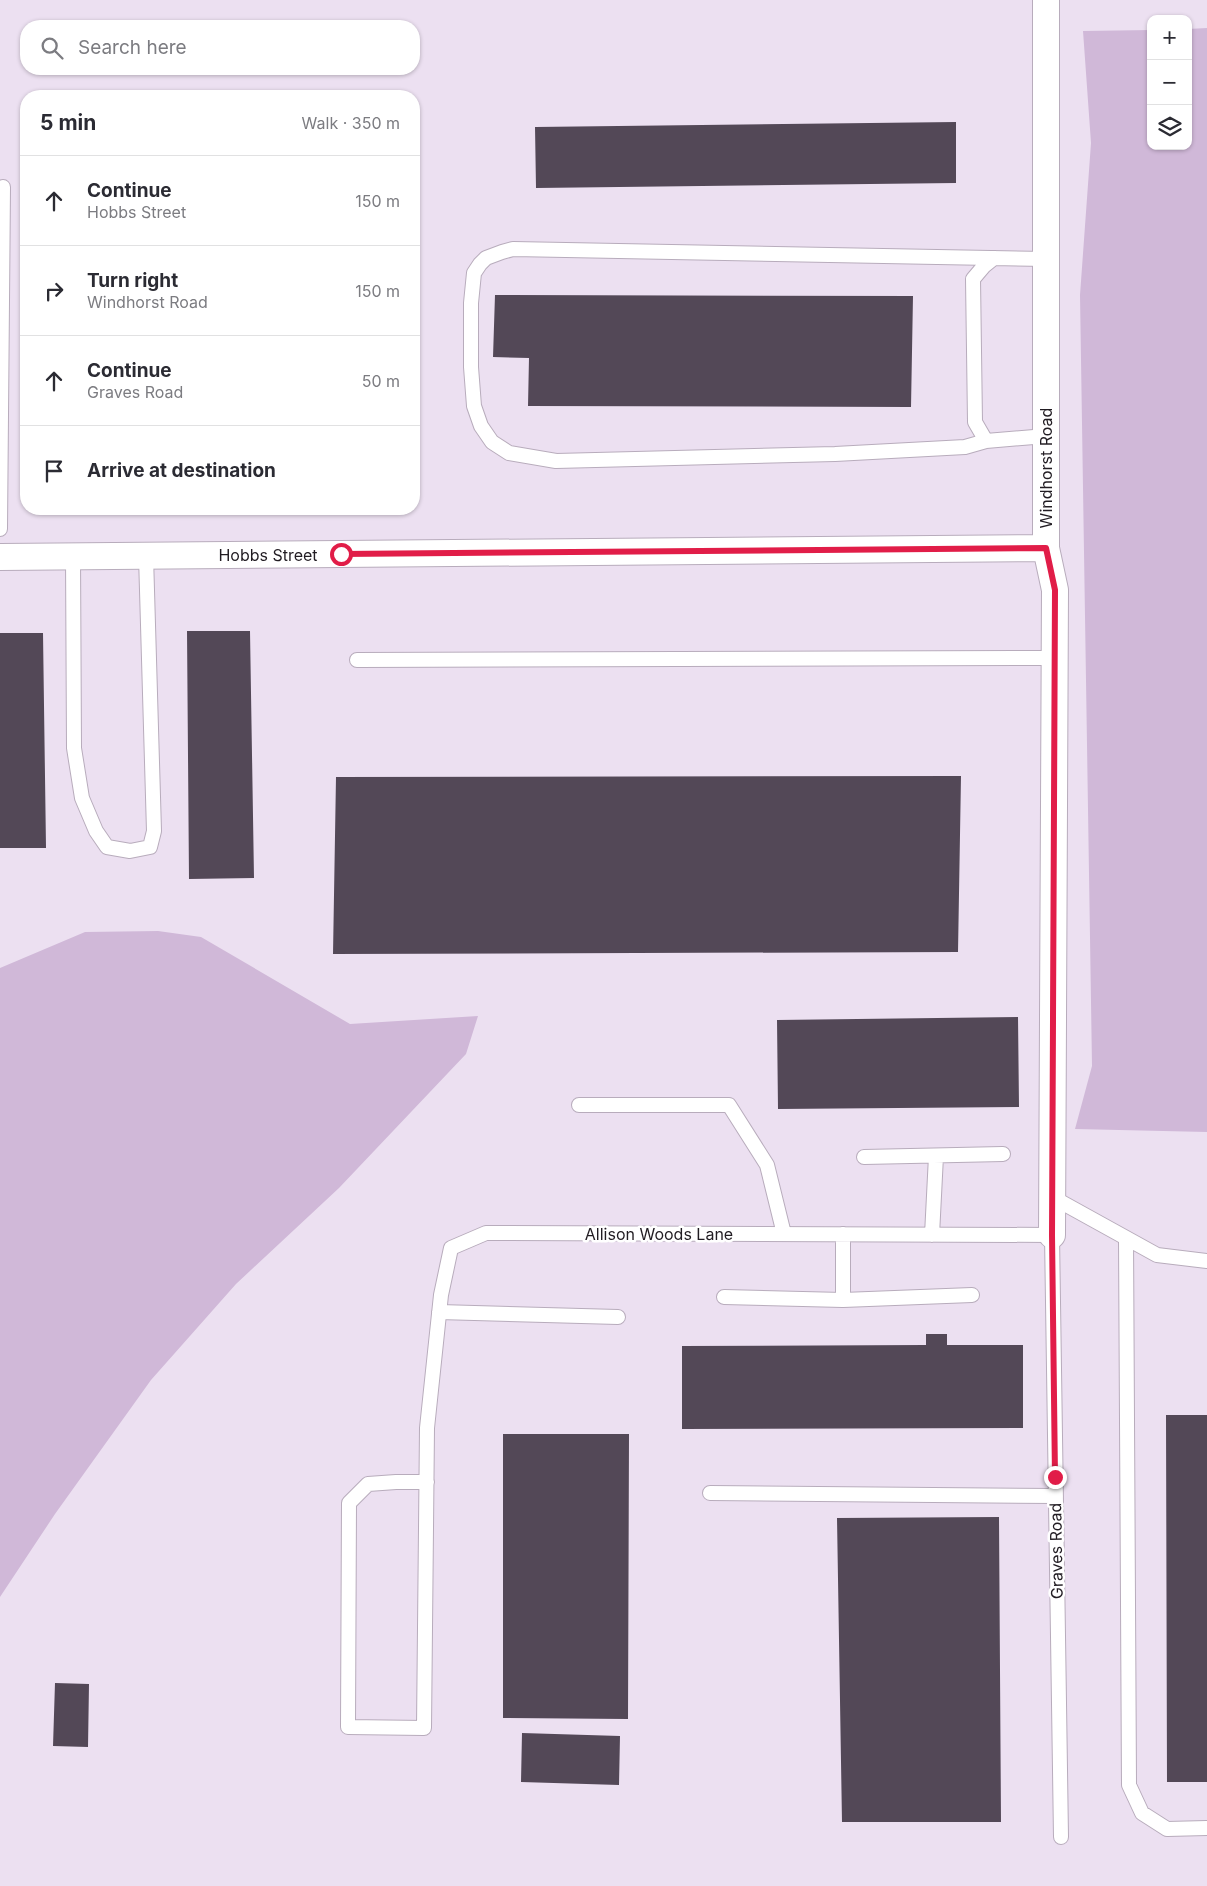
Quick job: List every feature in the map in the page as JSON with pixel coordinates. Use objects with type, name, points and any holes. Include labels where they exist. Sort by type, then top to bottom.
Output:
[{"type":"street","name":"Windhorst Road","points":[[1046,0],[1046,548],[1055,590],[1052,1235]]},
{"type":"street","name":"Hobbs Street","points":[[0,557],[1046,548]]},
{"type":"lane","points":[[0,530],[3,186]]},
{"type":"lane","points":[[1046,259],[513,250],[486,258],[480,264],[474,273],[471,304],[471,367],[474,406],[481,426],[492,442],[509,453],[556,461],[835,454],[964,447],[986,442],[1046,436]]},
{"type":"lane","points":[[986,442],[975,422],[973,279],[994,258]]},
{"type":"lane","points":[[73,556],[74,748],[82,798],[96,831],[107,847],[130,851],[150,847],[154,831],[146,556]]},
{"type":"lane","points":[[357,660],[1055,658]]},
{"type":"lane","points":[[579,1105],[728,1105],[766,1165],[784,1234]]},
{"type":"lane","points":[[864,1157],[1003,1154]]},
{"type":"lane","points":[[932,1235],[936,1156]]},
{"type":"lane","points":[[1052,1197],[1157,1255],[1207,1262]]},
{"type":"lane","name":"Allison Woods Lane","points":[[427,1482],[368,1484],[349,1503],[348,1728],[424,1728],[427,1482],[427,1428],[439,1312],[451,1248],[486,1233],[1052,1235]]},
{"type":"lane","points":[[843,1234],[843,1300]]},
{"type":"lane","name":"Graves Road","points":[[1052,1235],[1061,1837]]},
{"type":"lane","points":[[1126,1238],[1129,1786],[1142,1813],[1167,1829],[1207,1828]]},
{"type":"lane","points":[[724,1297],[843,1300],[972,1295]]},
{"type":"lane","points":[[439,1312],[618,1317]]},
{"type":"lane","points":[[710,1493],[1056,1496]]},
{"type":"shaded area","points":[[1207,28],[1207,1132],[1075,1129],[1092,1066],[1080,295],[1091,143],[1083,31],[1147,30],[1147,150],[1192,150],[1192,29]]},
{"type":"shaded area","points":[[158,931],[201,937],[350,1024],[478,1016],[466,1054],[339,1188],[236,1284],[151,1380],[55,1514],[0,1597],[0,968],[85,932]]},
{"type":"building","points":[[956,122],[956,183],[536,188],[535,127]]},
{"type":"building","points":[[495,295],[913,296],[911,407],[528,406],[529,358],[493,357]]},
{"type":"building","points":[[187,631],[250,631],[254,878],[189,879]]},
{"type":"building","points":[[0,633],[43,633],[46,848],[0,848]]},
{"type":"building","points":[[961,776],[958,952],[333,954],[336,777]]},
{"type":"building","points":[[1018,1017],[1019,1107],[778,1109],[777,1020]]},
{"type":"building","points":[[926,1334],[947,1334],[947,1345],[1023,1345],[1023,1428],[682,1429],[682,1346],[926,1345]]},
{"type":"building","points":[[1166,1415],[1207,1415],[1207,1782],[1167,1782]]},
{"type":"building","points":[[503,1434],[629,1434],[628,1719],[503,1718]]},
{"type":"building","points":[[999,1517],[1001,1822],[842,1822],[837,1518]]},
{"type":"building","points":[[55,1683],[89,1684],[88,1747],[53,1746]]},
{"type":"building","points":[[522,1733],[620,1736],[619,1785],[521,1782]]},
{"type":"route","points":[[341,554],[1046,548],[1055,590],[1052,1034],[1055,1477]]}]
